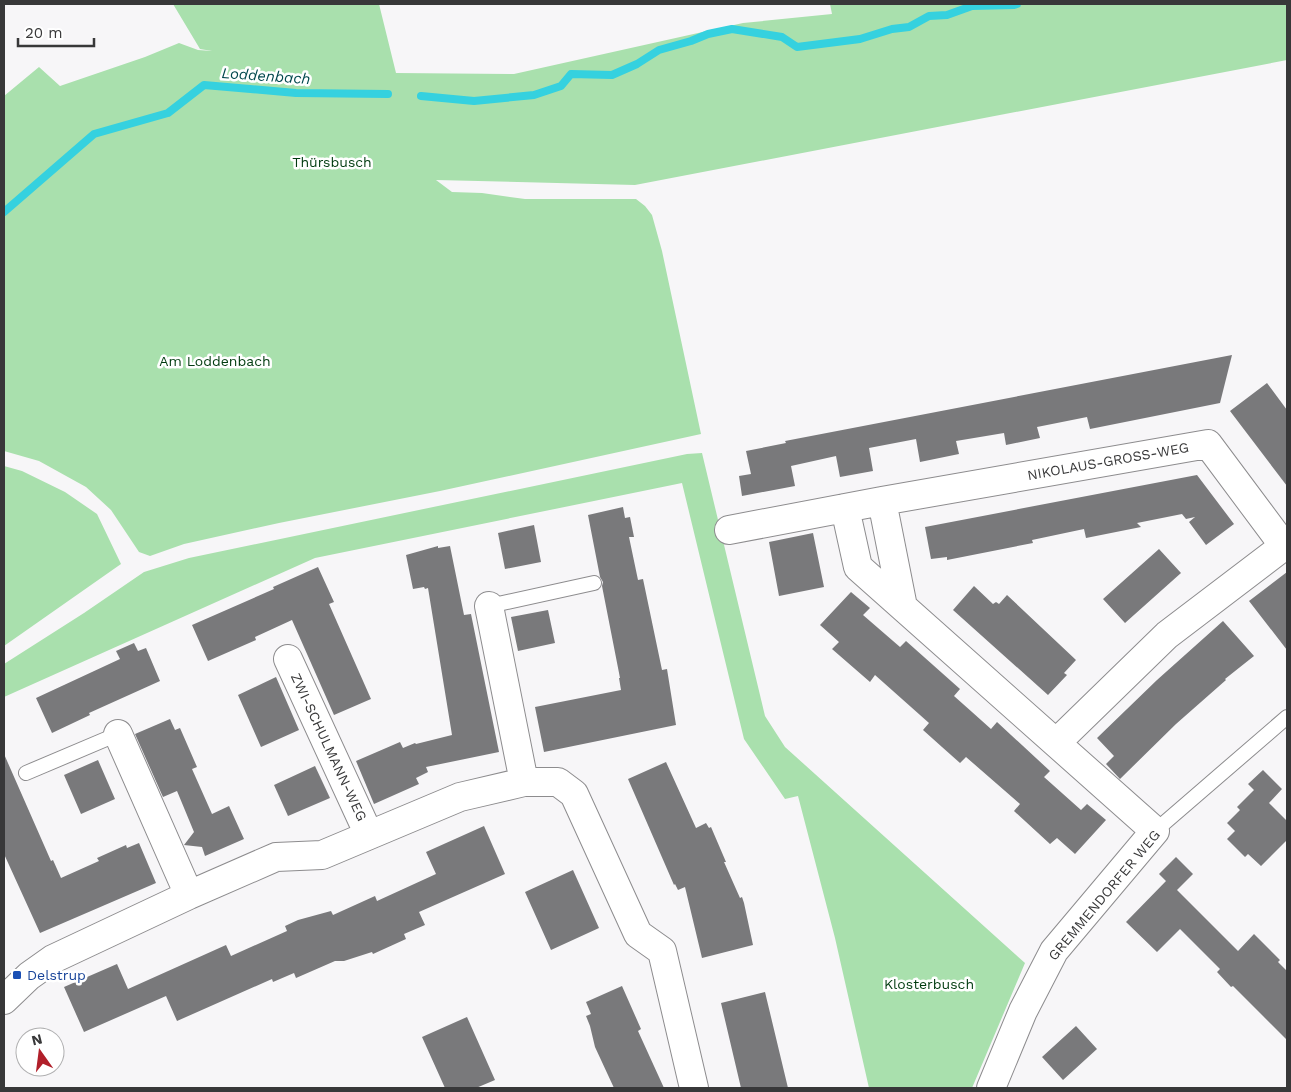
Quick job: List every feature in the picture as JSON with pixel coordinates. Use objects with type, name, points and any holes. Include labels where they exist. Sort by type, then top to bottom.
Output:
[{"type":"street","name":"NIKOLAUS-GROSS-WEG","points":[[729,530],[882,501],[1208,444],[1285,544],[1167,635],[1056,743]]},
{"type":"street","points":[[882,501],[903,607]]},
{"type":"street","points":[[845,508],[858,568],[1155,831]]},
{"type":"street","points":[[489,606],[524,782]]},
{"type":"street","name":"ZWI-SCHULMANN-WEG","points":[[288,659],[369,835]]},
{"type":"street","points":[[118,734],[189,895]]},
{"type":"street","name":"ZWI-SCHULMANN-WEG","points":[[6,998],[29,976],[53,959],[189,895],[276,858],[322,855],[460,797],[524,782],[558,782],[574,794],[638,934],[662,951],[694,1088]]},
{"type":"street","name":"GREMMENDORFER WEG","points":[[991,1088],[1023,1011],[1054,951],[1155,831]]},
{"type":"lane","points":[[489,606],[594,583]]},
{"type":"lane","name":"GREMMENDORFER WEG","points":[[1155,831],[1287,717]]},
{"type":"lane","points":[[26,773],[118,734]]},
{"type":"green space","points":[[173,4],[379,4],[396,73],[514,74],[743,23],[832,14],[830,4],[1287,4],[1287,60],[635,185],[436,180],[452,192],[482,193],[525,199],[636,199],[645,206],[652,215],[662,251],[701,434],[184,544],[150,556],[139,552],[111,510],[86,487],[39,461],[4,451],[4,96],[39,67],[60,86],[145,57],[179,43],[198,50],[212,51],[200,49]]},
{"type":"green space","name":"Klosterbusch","points":[[702,453],[765,716],[785,747],[1025,963],[972,1088],[869,1088],[835,938],[798,796],[785,799],[744,739],[682,483],[315,558],[4,697],[4,664],[144,572],[189,558],[687,454]]},
{"type":"green space","points":[[4,466],[22,471],[65,492],[97,514],[121,564],[4,646]]},
{"type":"building","points":[[1232,355],[1220,403],[1090,429],[1087,417],[1037,427],[1040,438],[1006,445],[1004,433],[956,441],[959,454],[920,462],[916,439],[869,448],[873,471],[840,477],[836,456],[791,466],[795,486],[742,496],[739,476],[751,474],[746,451],[786,443],[785,441]]},
{"type":"building","points":[[1267,383],[1287,410],[1287,486],[1230,411]]},
{"type":"building","points":[[1197,475],[1234,524],[1206,545],[1189,522],[1195,517],[1186,519],[1182,514],[1137,523],[1141,527],[1086,538],[1084,529],[1032,540],[1033,543],[947,560],[947,557],[931,559],[925,527]]},
{"type":"building","points":[[623,507],[625,518],[630,517],[634,537],[629,537],[638,580],[643,579],[662,670],[667,669],[676,725],[544,752],[535,707],[621,690],[602,586],[603,582],[600,577],[588,515]]},
{"type":"building","points":[[534,525],[541,562],[505,569],[498,533]]},
{"type":"building","points":[[813,533],[824,587],[779,596],[769,542]]},
{"type":"building","points":[[438,546],[438,548],[450,546],[464,615],[471,614],[499,752],[426,767],[428,772],[416,778],[419,784],[374,804],[356,761],[400,742],[403,748],[415,743],[452,735],[428,588],[413,589],[406,555]]},
{"type":"building","points":[[1159,549],[1181,573],[1125,623],[1103,599]]},
{"type":"building","points":[[318,567],[334,602],[329,604],[371,699],[334,715],[292,620],[255,637],[256,640],[208,661],[192,625],[274,589],[273,587]]},
{"type":"building","points":[[1287,572],[1287,650],[1249,601]]},
{"type":"building","points":[[974,586],[993,604],[996,602],[999,604],[1007,595],[1076,660],[1064,673],[1067,675],[1048,695],[953,610]]},
{"type":"building","points":[[851,592],[870,608],[863,615],[900,647],[906,641],[960,689],[954,696],[991,729],[997,722],[1050,771],[1044,777],[1081,810],[1087,804],[1106,820],[1075,854],[1057,838],[1050,844],[1014,811],[1020,804],[966,757],[960,763],[942,747],[923,730],[929,723],[875,675],[870,682],[832,649],[839,642],[820,625]]},
{"type":"building","points":[[548,610],[555,643],[518,651],[511,617]]},
{"type":"building","points":[[1223,621],[1254,656],[1225,679],[1120,779],[1106,764],[1114,756],[1097,738],[1157,680]]},
{"type":"building","points":[[134,643],[138,651],[146,648],[160,681],[89,713],[90,715],[52,733],[36,698],[120,659],[116,651]]},
{"type":"building","points":[[276,677],[299,730],[261,747],[238,695]]},
{"type":"building","points":[[170,719],[175,730],[180,728],[197,767],[192,769],[212,814],[229,806],[244,839],[205,856],[202,847],[184,845],[194,832],[177,791],[163,797],[135,734]]},
{"type":"building","points":[[4,754],[51,861],[53,860],[61,878],[99,861],[97,858],[126,845],[127,848],[139,843],[156,883],[40,933],[4,854]]},
{"type":"building","points":[[98,760],[115,799],[81,814],[64,775]]},
{"type":"building","points":[[666,762],[696,828],[706,823],[709,828],[711,827],[726,862],[724,862],[740,898],[742,897],[753,945],[702,958],[685,887],[678,890],[674,885],[628,779]]},
{"type":"building","points":[[315,766],[330,798],[288,816],[274,785]]},
{"type":"building","points":[[1263,770],[1282,789],[1269,803],[1287,821],[1287,840],[1261,866],[1248,854],[1245,857],[1227,839],[1235,831],[1227,823],[1240,810],[1237,807],[1254,790],[1248,784]]},
{"type":"building","points":[[484,826],[505,874],[419,912],[425,925],[404,934],[406,939],[373,954],[372,952],[344,961],[335,961],[296,978],[294,973],[273,982],[272,979],[177,1021],[166,996],[84,1032],[64,987],[117,964],[128,989],[226,945],[231,956],[287,931],[285,926],[298,920],[331,911],[333,915],[375,896],[377,901],[436,874],[426,852]]},
{"type":"building","points":[[1176,857],[1193,874],[1177,890],[1238,951],[1254,934],[1280,960],[1278,962],[1287,971],[1287,1040],[1233,986],[1231,987],[1217,972],[1220,969],[1180,929],[1157,952],[1126,922],[1166,881],[1159,874]]},
{"type":"building","points":[[573,870],[599,928],[551,950],[525,892]]},
{"type":"building","points":[[622,986],[641,1029],[638,1031],[664,1088],[614,1088],[595,1047],[586,1016],[591,1014],[586,1002]]},
{"type":"building","points":[[765,992],[788,1088],[741,1088],[721,1003]]},
{"type":"building","points":[[467,1017],[495,1080],[476,1088],[445,1088],[422,1037]]},
{"type":"building","points":[[1076,1026],[1097,1049],[1063,1080],[1042,1057]]},
{"type":"waterway","name":"Loddenbach","points":[[421,96],[474,101],[534,95],[561,86],[571,74],[612,75],[637,64],[659,50],[708,34],[732,29],[782,37],[797,47],[860,39],[892,29],[909,27],[929,16],[947,15],[972,6],[1017,4]]},
{"type":"waterway","name":"Loddenbach","points":[[4,212],[94,134],[168,113],[204,85],[296,93],[388,94]]},
{"type":"place","name":"Delstrup","points":[[17,975]]},
{"type":"park label","name":"Thürsbusch","points":[[332,162]]},
{"type":"park label","name":"Am Loddenbach","points":[[215,361]]}]
